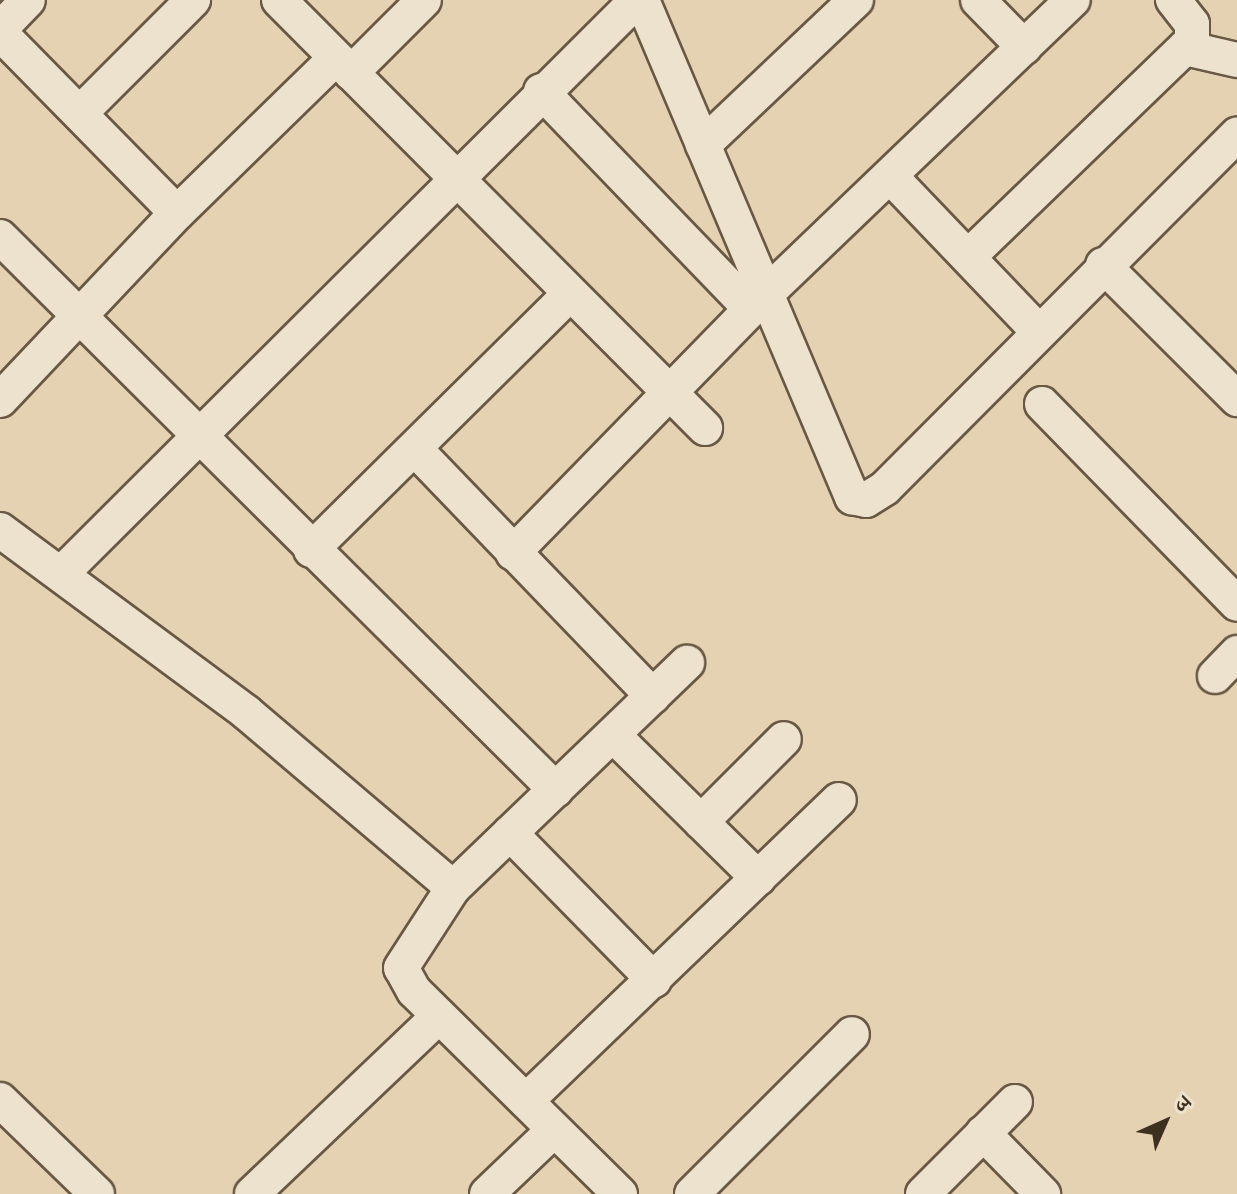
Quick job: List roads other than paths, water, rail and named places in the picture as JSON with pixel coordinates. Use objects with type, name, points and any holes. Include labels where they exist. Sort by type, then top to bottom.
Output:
[{"type":"street","points":[[28,0],[0,31],[177,213]]},
{"type":"street","points":[[80,113],[193,0]]},
{"type":"street","points":[[279,0],[705,428]]},
{"type":"street","points":[[0,400],[177,213],[344,65],[424,0]]},
{"type":"street","points":[[62,573],[541,91],[640,0],[703,145],[758,302],[844,488],[866,500],[897,477],[1037,330],[1237,135]]},
{"type":"street","points":[[703,145],[856,0]]},
{"type":"street","points":[[978,0],[1024,47]]},
{"type":"street","points":[[513,553],[758,302],[1073,0]]},
{"type":"street","points":[[968,257],[1185,48],[1195,33],[1173,0]]},
{"type":"street","points":[[1185,48],[1237,60]]},
{"type":"street","points":[[541,91],[758,302]]},
{"type":"street","points":[[890,176],[1037,330]]},
{"type":"street","points":[[0,237],[195,436],[556,790]]},
{"type":"street","points":[[1103,265],[1237,399]]},
{"type":"street","points":[[311,550],[570,294]]},
{"type":"street","points":[[1042,404],[1237,604]]},
{"type":"street","points":[[415,449],[653,696]]},
{"type":"street","points":[[0,530],[247,713],[453,888]]},
{"type":"street","points":[[620,1194],[439,1016],[401,968],[453,888],[687,663]]},
{"type":"street","points":[[613,735],[758,878]]},
{"type":"street","points":[[701,822],[784,739]]},
{"type":"street","points":[[526,1101],[839,800]]},
{"type":"street","points":[[510,833],[654,980]]},
{"type":"street","points":[[252,1194],[439,1016]]},
{"type":"street","points":[[692,1194],[852,1034]]},
{"type":"street","points":[[0,1100],[97,1194]]},
{"type":"street","points":[[923,1194],[1015,1102]]},
{"type":"street","points":[[487,1194],[554,1130]]},
{"type":"street","points":[[983,1133],[1043,1194]]}]
